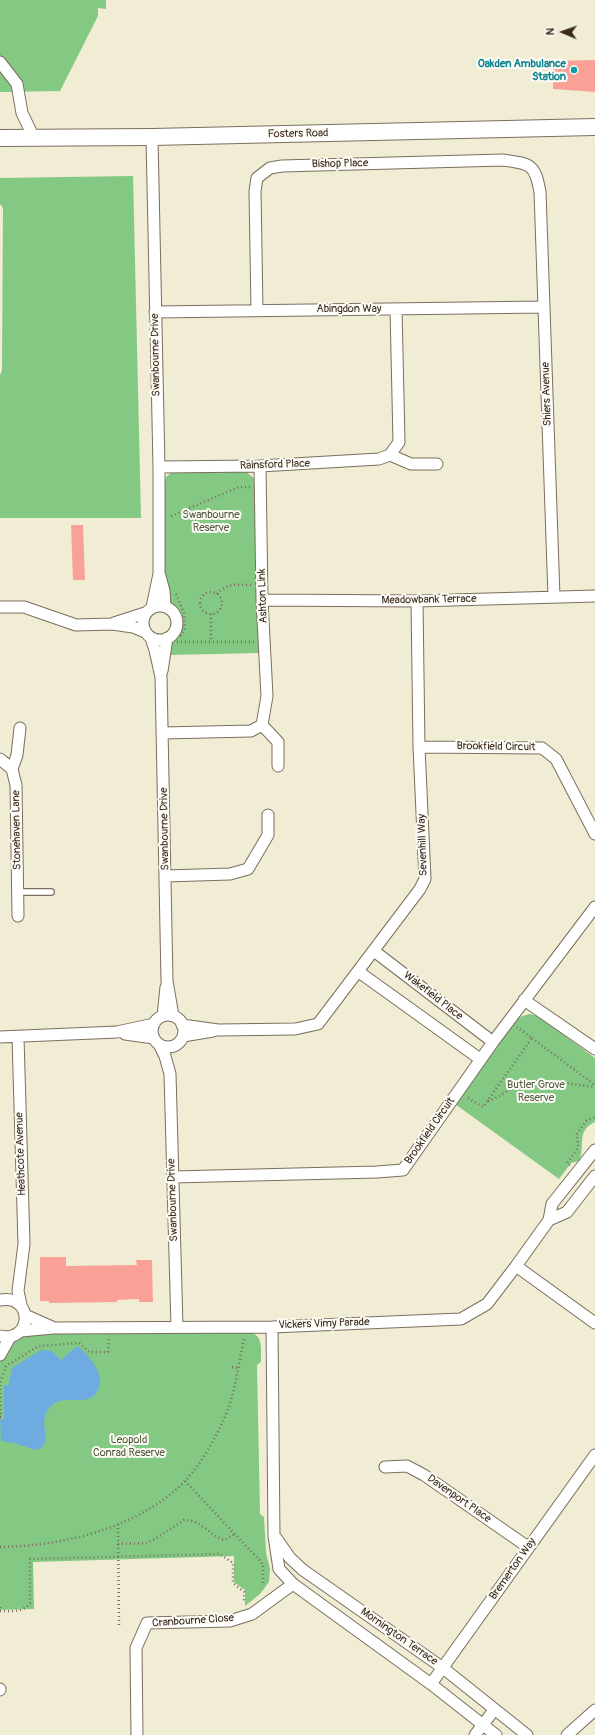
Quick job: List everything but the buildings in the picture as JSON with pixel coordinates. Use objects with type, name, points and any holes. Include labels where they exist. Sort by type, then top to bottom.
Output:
[{"type":"main road","name":"Fosters Road","points":[[0,138],[152,137],[595,127]]},
{"type":"street","points":[[0,62],[17,84],[22,113],[34,138]]},
{"type":"street","name":"Swanbourne Drive","points":[[149,610],[159,574],[159,467],[152,137]]},
{"type":"street","name":"Bishop Place","points":[[257,310],[255,191],[257,178],[270,168],[282,166],[503,160],[519,162],[529,166],[537,174],[540,192]]},
{"type":"street","name":"Shiers Avenue","points":[[540,192],[554,597]]},
{"type":"street","name":"Abingdon Way","points":[[155,312],[543,307]]},
{"type":"street","points":[[396,309],[399,442],[390,455],[411,464],[437,464]]},
{"type":"street","name":"Rainsford Place","points":[[159,467],[260,466],[372,460],[390,455]]},
{"type":"street","name":"Ashton Link","points":[[260,466],[262,600],[267,696],[262,725]]},
{"type":"street","name":"Swanbourne Drive","points":[[159,574],[164,591],[165,606]]},
{"type":"street","name":"Meadowbank Terrace","points":[[262,600],[417,601],[595,596]]},
{"type":"street","name":"Sevenhill Way","points":[[182,1025],[218,1030],[295,1029],[318,1024],[359,972],[425,880],[419,747],[417,601]]},
{"type":"street","points":[[0,608],[24,607],[76,625],[112,624],[133,627],[159,640],[172,642],[176,630],[177,618],[174,612],[165,606],[149,610],[112,624]]},
{"type":"street","points":[[148,635],[143,623],[149,610]]},
{"type":"street","name":"Swanbourne Drive","points":[[148,635],[156,650],[161,677],[168,1016]]},
{"type":"street","name":"Swanbourne Drive","points":[[161,677],[172,642]]},
{"type":"street","points":[[163,733],[251,731],[262,725],[278,742],[278,766]]},
{"type":"street","name":"Stonehaven Lane","points":[[18,916],[19,892],[16,785],[12,769],[17,755],[20,728]]},
{"type":"street","name":"Brookfield Circuit","points":[[419,747],[542,748],[556,759],[595,834]]},
{"type":"street","points":[[0,759],[12,769]]},
{"type":"street","points":[[166,876],[230,874],[248,869],[268,835],[268,815]]},
{"type":"street","name":"Brookfield Circuit","points":[[173,1177],[377,1172],[403,1170],[480,1059],[595,907]]},
{"type":"street","name":"Wakefield Place","points":[[374,951],[493,1042]]},
{"type":"street","name":"Wakefield Place","points":[[359,972],[480,1059]]},
{"type":"street","points":[[524,1000],[595,1049]]},
{"type":"street","points":[[0,1037],[117,1032],[154,1024],[168,1016],[177,1018],[182,1025],[179,1041],[170,1047],[156,1041],[117,1032]]},
{"type":"street","points":[[154,1024],[152,1034],[156,1041]]},
{"type":"street","name":"Sevenhill Way","points":[[179,1041],[218,1030]]},
{"type":"street","name":"Heathcote Avenue","points":[[18,1037],[24,1244],[18,1291],[23,1310]]},
{"type":"street","name":"Swanbourne Drive","points":[[156,1041],[165,1056],[170,1074],[177,1327]]},
{"type":"street","name":"Swanbourne Drive","points":[[170,1074],[179,1041]]},
{"type":"street","points":[[595,1142],[595,1149]]},
{"type":"street","name":"Vickers Vimy Parade","points":[[21,1331],[53,1328],[272,1326],[461,1319],[487,1304],[549,1220],[552,1204],[595,1149]]},
{"type":"street","name":"Vickers Vimy Parade","points":[[549,1220],[566,1212],[595,1176]]},
{"type":"street","points":[[516,1266],[595,1322]]},
{"type":"street","name":"Heathcote Avenue","points":[[0,1300],[10,1290],[20,1271]]},
{"type":"street","name":"Vickers Vimy Parade","points":[[0,1300],[11,1300],[23,1310],[53,1328]]},
{"type":"street","points":[[0,1356],[5,1337],[21,1331],[24,1326],[23,1310]]},
{"type":"street","name":"Mornington Terrace","points":[[272,1326],[274,1536],[279,1569],[293,1584],[431,1684],[496,1735]]},
{"type":"street","name":"Bremerton Way","points":[[431,1684],[595,1455]]},
{"type":"street","name":"Davenport Place","points":[[385,1467],[407,1466],[424,1475],[528,1547]]},
{"type":"street","name":"Mornington Terrace","points":[[274,1536],[290,1558],[303,1570],[443,1668],[494,1710],[528,1735]]},
{"type":"street","name":"Cranbourne Close","points":[[137,1735],[136,1648],[147,1623],[230,1621],[252,1614],[293,1584]]},
{"type":"street","points":[[475,1735],[494,1710]]},
{"type":"street","points":[[567,1735],[595,1710]]},
{"type":"lane","points":[[19,892],[51,892]]},
{"type":"path","points":[[168,518],[240,487],[252,487]]},
{"type":"path","points":[[217,594],[224,587],[230,585],[254,584]]},
{"type":"path","points":[[172,588],[178,597],[184,613],[185,630],[172,642]]},
{"type":"path","points":[[209,592],[217,594],[221,599],[222,606],[218,612],[211,614],[202,610],[200,599],[209,592]]},
{"type":"path","points":[[211,614],[211,642]]},
{"type":"path","points":[[172,642],[255,642]]},
{"type":"path","points":[[512,1033],[517,1027],[595,1086]]},
{"type":"path","points":[[458,1090],[483,1107],[532,1038]]},
{"type":"path","points":[[487,1101],[493,1100],[521,1084],[529,1082],[595,1086]]},
{"type":"path","points":[[578,1172],[567,1163],[578,1148],[577,1134],[586,1121],[595,1117]]},
{"type":"path","points":[[0,1417],[0,1384],[6,1366],[39,1346],[80,1343],[89,1352],[108,1352],[109,1336]]},
{"type":"path","points":[[0,1547],[26,1546],[62,1541],[91,1534],[118,1524],[154,1505],[185,1481],[210,1447],[222,1422],[233,1392],[245,1336]]},
{"type":"path","points":[[232,1368],[238,1368]]},
{"type":"path","points":[[185,1481],[264,1564],[263,1584]]},
{"type":"path","points":[[118,1544],[147,1543],[184,1520],[196,1522],[224,1540],[236,1534]]},
{"type":"path","points":[[118,1524],[119,1625]]},
{"type":"path","points":[[0,1607],[0,1611],[20,1611],[24,1610],[30,1602],[30,1559],[220,1554],[233,1563],[233,1583],[244,1592],[244,1601]]},
{"type":"green space","points":[[0,0],[106,0],[106,9],[98,8],[98,16],[60,91],[0,92]]},
{"type":"green space","points":[[133,176],[141,518],[0,518],[0,375],[2,370],[3,208],[0,204],[0,178]]},
{"type":"green space","name":"Swanbourne Reserve","points":[[245,471],[255,479],[257,489],[259,653],[168,655],[172,642],[181,630],[182,622],[179,611],[168,600],[165,583],[164,489],[166,477],[172,472]]},
{"type":"green space","name":"Butler Grove Reserve","points":[[529,1014],[538,1016],[595,1058],[595,1122],[585,1130],[579,1161],[571,1163],[559,1179],[455,1104],[517,1020],[520,1017]]},
{"type":"green space","name":"Leopold Conrad Reserve","points":[[249,1331],[258,1337],[261,1345],[261,1362],[257,1365],[260,1514],[264,1517],[266,1553],[270,1569],[269,1582],[260,1594],[245,1606],[245,1590],[234,1582],[234,1556],[33,1562],[34,1609],[0,1610],[0,1351],[8,1340],[30,1333],[66,1334]]},
{"type":"water","points":[[76,1347],[79,1347],[88,1356],[99,1373],[100,1386],[96,1393],[88,1399],[60,1401],[50,1407],[44,1419],[46,1441],[41,1448],[36,1450],[14,1443],[1,1441],[0,1420],[4,1419],[4,1385],[8,1386],[12,1368],[41,1350],[52,1351],[61,1360]]},
{"type":"place","name":"Oakden Ambulance Station","points":[[574,70]]}]
